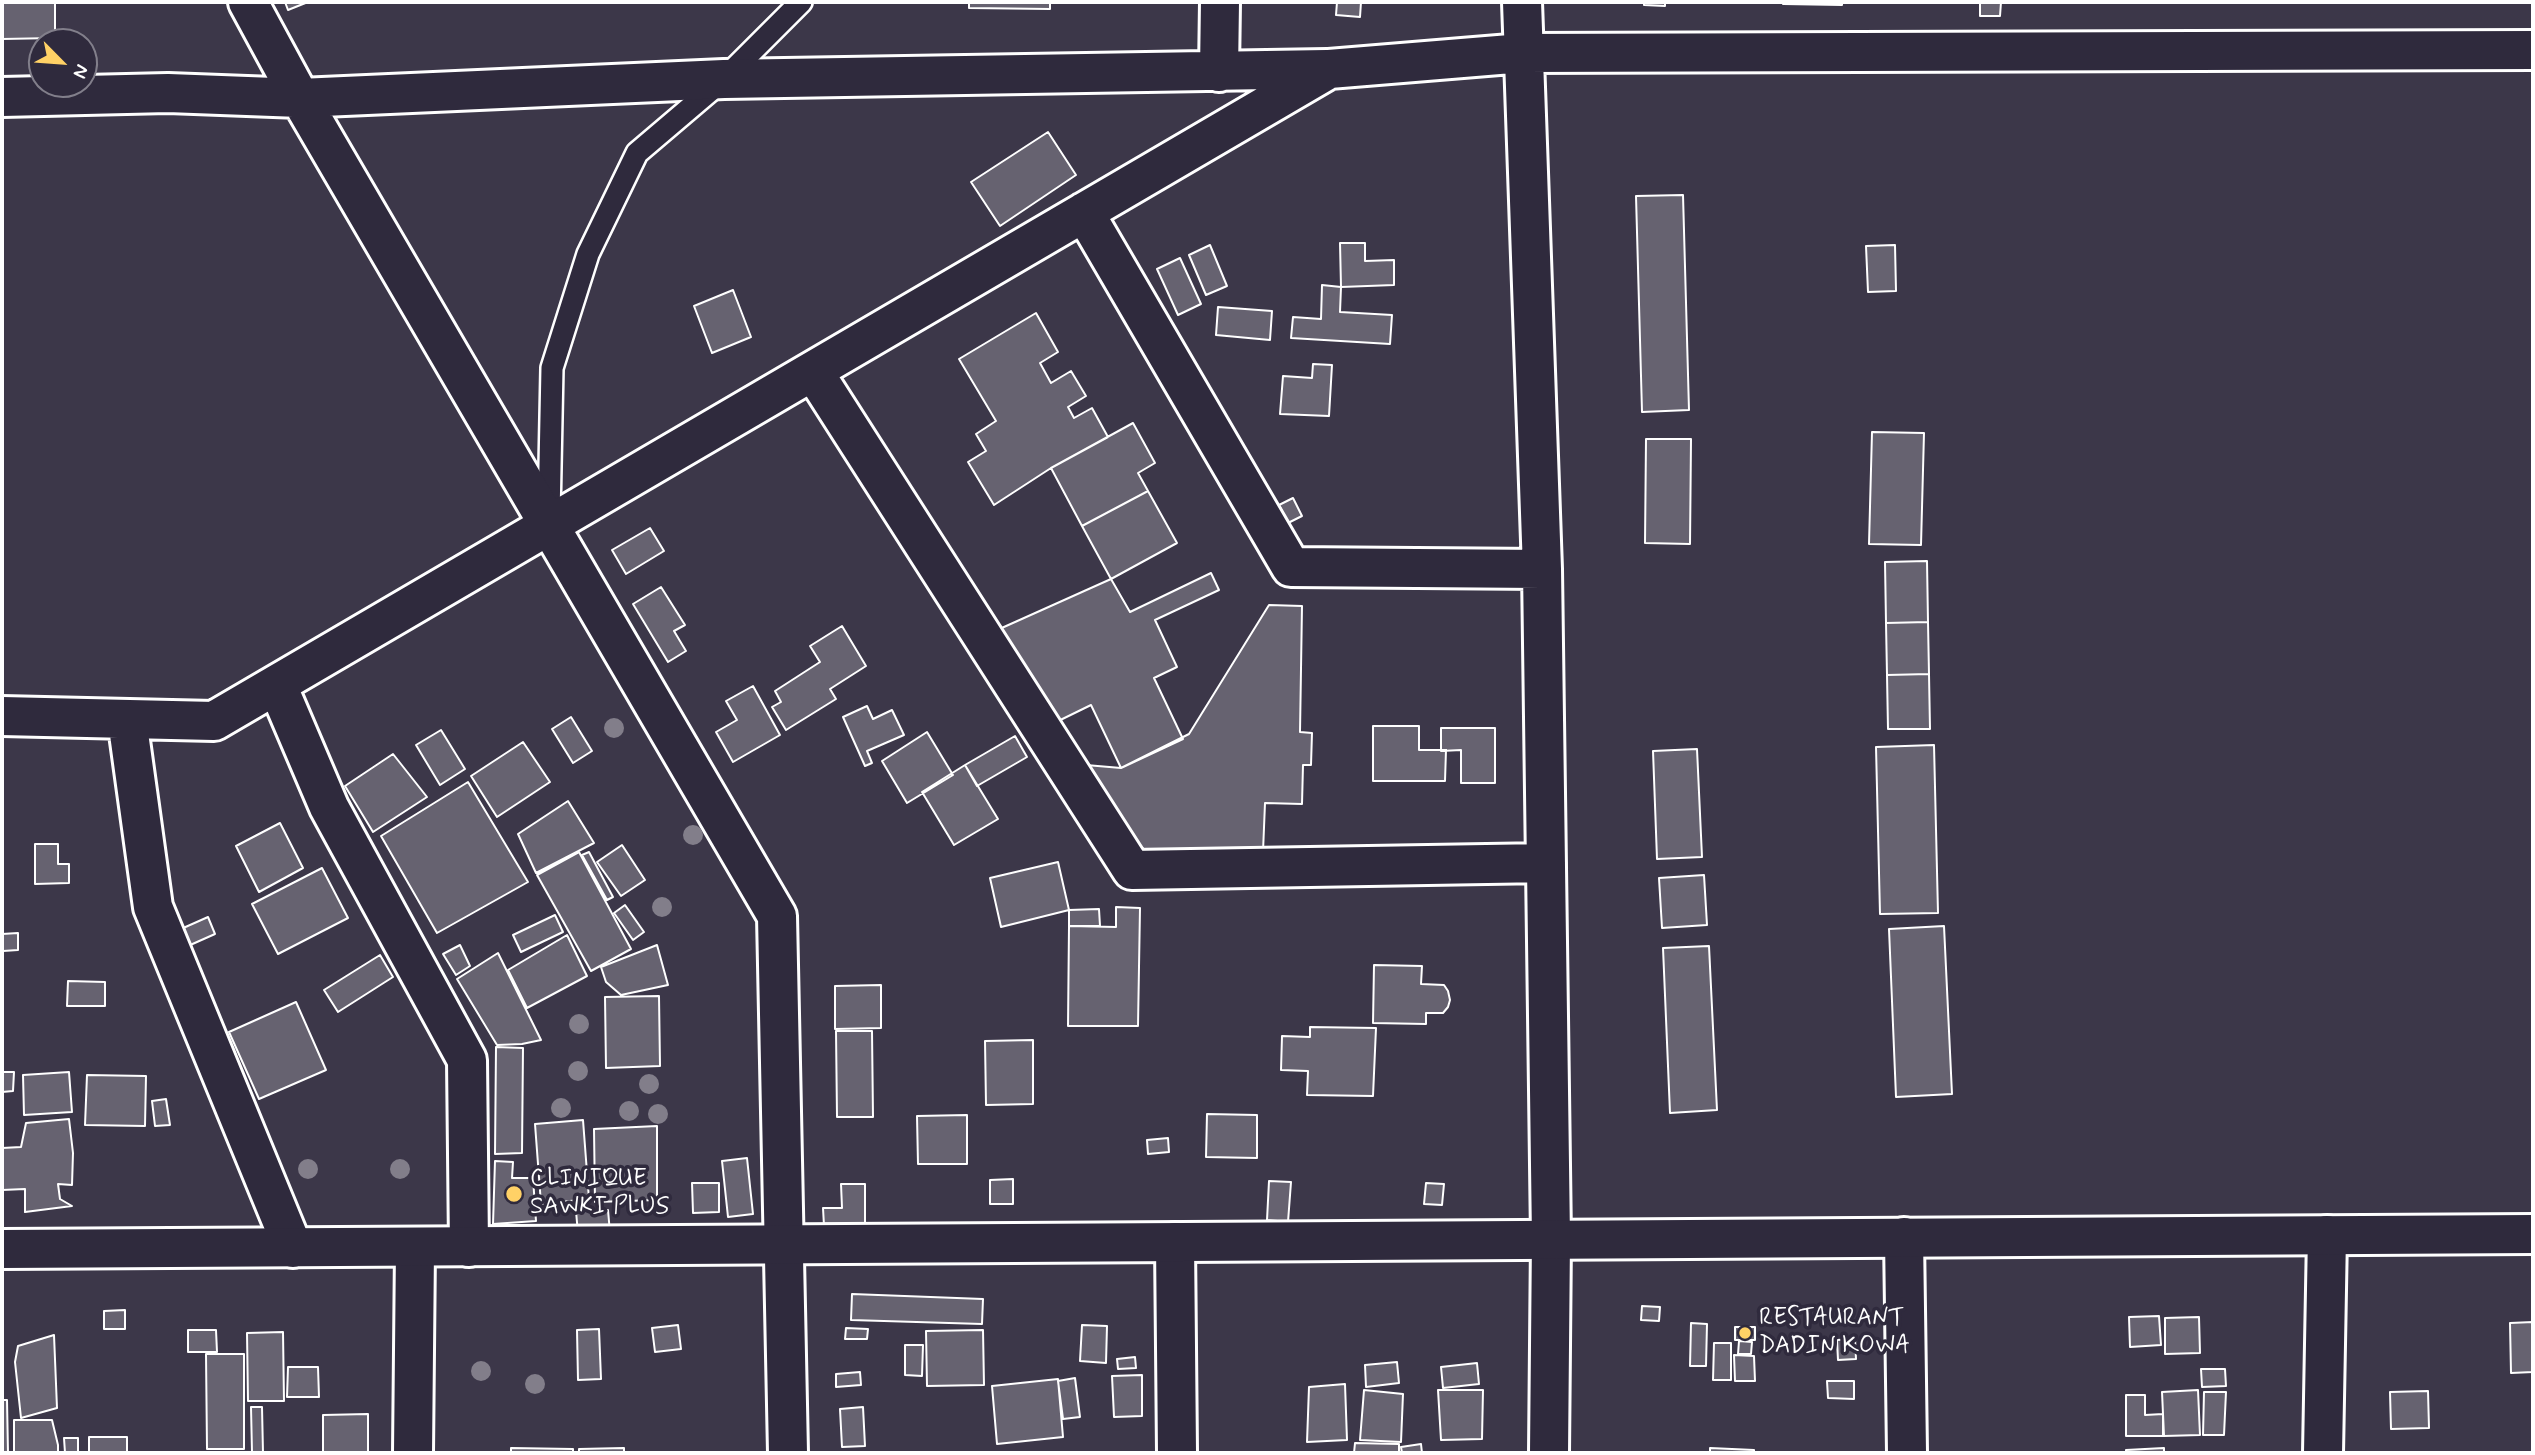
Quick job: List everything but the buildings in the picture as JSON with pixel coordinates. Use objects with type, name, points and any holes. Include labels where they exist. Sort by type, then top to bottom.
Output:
[{"type":"street","points":[[248,2],[300,98],[777,916],[788,1453]]},
{"type":"street","points":[[1219,72],[1220,2]]},
{"type":"street","points":[[1522,2],[1542,569],[1551,1238],[1549,1453]]},
{"type":"street","points":[[2,97],[168,93],[300,98],[724,79],[1329,69],[1523,53],[2533,50]]},
{"type":"street","points":[[2,716],[214,721],[1329,69]]},
{"type":"street","points":[[1084,212],[1291,567],[1542,569]]},
{"type":"street","points":[[813,371],[1132,870],[1546,863]]},
{"type":"street","points":[[277,685],[329,807],[467,1060],[469,1247]]},
{"type":"street","points":[[127,719],[153,907],[293,1248]]},
{"type":"street","points":[[2,1249],[2533,1234]]},
{"type":"street","points":[[2323,1453],[2327,1235]]},
{"type":"street","points":[[1904,1237],[1907,1453]]},
{"type":"street","points":[[1175,1242],[1177,1453]]},
{"type":"street","points":[[413,1453],[415,1248]]},
{"type":"lane","points":[[549,525],[552,368],[588,254],[638,153],[724,79],[802,2]]},
{"type":"place","name":"CLINIQUE SAWKI PLUS","points":[[514,1194]]},
{"type":"place","name":"RESTAURANT DADIN KOWA","points":[[1745,1333]]}]
